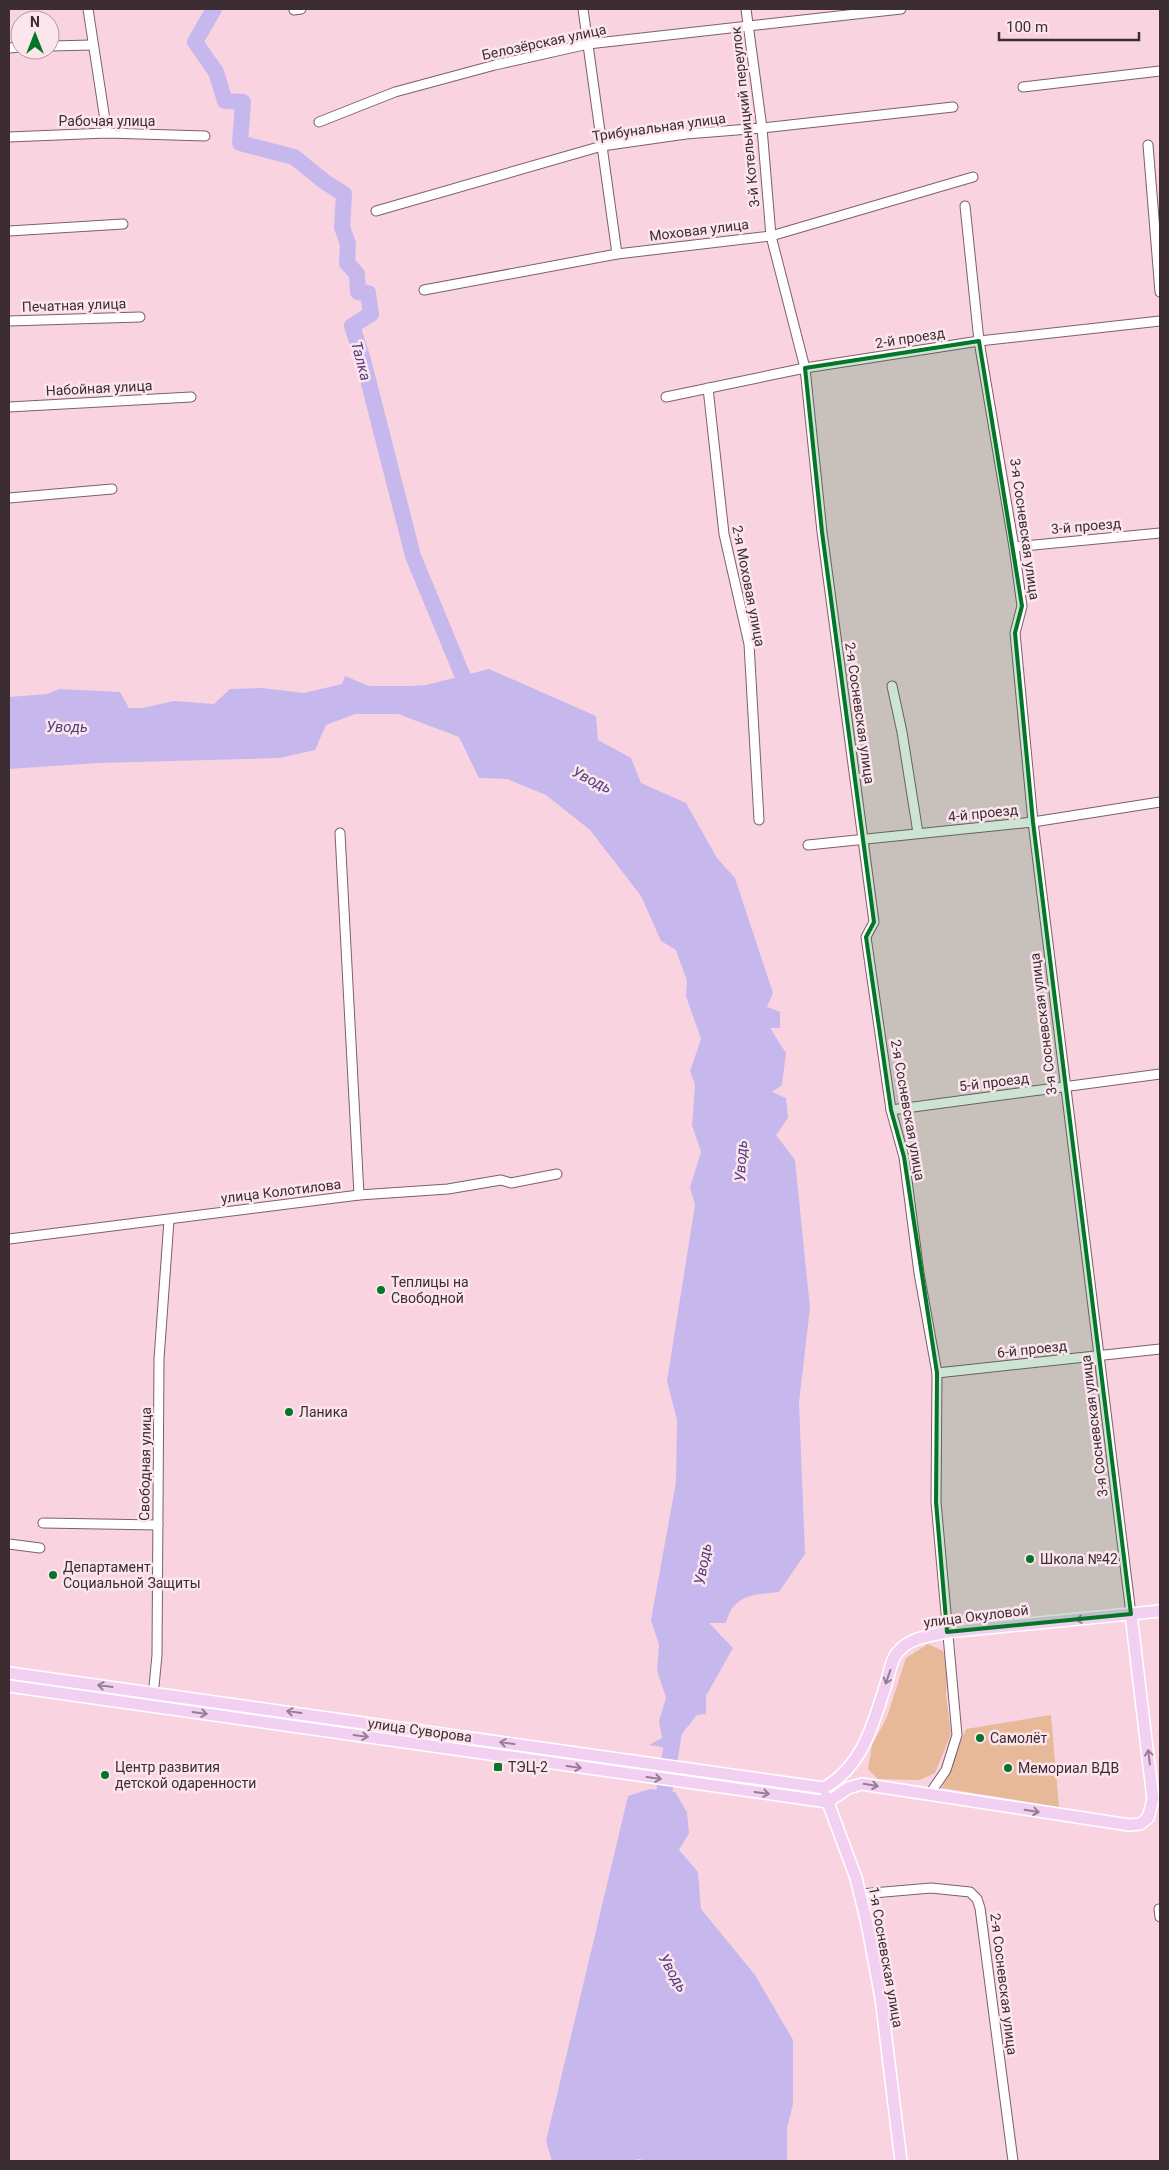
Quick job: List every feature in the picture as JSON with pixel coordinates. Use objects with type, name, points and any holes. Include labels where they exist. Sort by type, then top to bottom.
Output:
[{"type":"main road","name":"улица Окуловой","points":[[824,1788],[848,1771],[858,1755],[873,1723],[897,1652],[915,1639],[947,1632],[1160,1610]]},
{"type":"main road","name":"3-я Сосневская улица","points":[[929,1795],[1128,1826],[1140,1824],[1148,1818],[1153,1799],[1131,1614]]},
{"type":"main road","name":"улица Суворова","points":[[9,1673],[824,1788]]},
{"type":"main road","name":"улица Суворова","points":[[9,1686],[828,1802]]},
{"type":"main road","points":[[828,1802],[848,1788],[862,1784],[929,1795]]},
{"type":"main road","name":"1-я Сосневская улица","points":[[824,1788],[861,1894],[881,1998],[901,2161]]},
{"type":"street","points":[[88,9],[107,133]]},
{"type":"street","points":[[584,9],[617,254]]},
{"type":"street","name":"3-й Котельницкий переулок","points":[[746,9],[762,128],[771,236],[805,368]]},
{"type":"street","name":"Белозёрская улица","points":[[319,122],[395,92],[495,64],[588,44],[901,9]]},
{"type":"street","points":[[60,46],[93,45]]},
{"type":"street","points":[[1023,87],[1160,71]]},
{"type":"street","name":"Трибунальная улица","points":[[376,211],[602,146],[686,134],[762,128],[953,107]]},
{"type":"street","name":"Рабочая улица","points":[[9,137],[107,133],[206,136]]},
{"type":"street","points":[[1148,145],[1160,292]]},
{"type":"street","name":"Моховая улица","points":[[424,290],[617,254],[771,236],[973,177]]},
{"type":"street","name":"3-я Сосневская улица","points":[[965,206],[979,341],[1014,547],[1022,606],[1015,633],[1034,822],[1131,1614]]},
{"type":"street","points":[[9,230],[123,224]]},
{"type":"street","name":"Печатная улица","points":[[9,321],[140,317]]},
{"type":"street","name":"2-й проезд","points":[[666,397],[805,368],[979,341],[1160,321]]},
{"type":"street","name":"2-я Сосневская улица","points":[[805,368],[822,532],[874,922],[866,937],[891,1110],[904,1157],[919,1273],[937,1373],[936,1502],[957,1735],[946,1770],[929,1795]]},
{"type":"street","name":"2-я Моховая улица","points":[[708,388],[724,534],[749,644],[759,820]]},
{"type":"street","name":"Набойная улица","points":[[9,407],[191,397]]},
{"type":"street","points":[[9,498],[112,489]]},
{"type":"street","name":"3-й проезд","points":[[1014,547],[1160,533]]},
{"type":"street","points":[[892,686],[902,732],[918,833]]},
{"type":"street","name":"4-й проезд","points":[[808,845],[1034,822],[1160,802]]},
{"type":"street","points":[[340,832],[359,1195]]},
{"type":"street","name":"5-й проезд","points":[[891,1110],[1160,1074]]},
{"type":"street","name":"улица Колотилова","points":[[9,1239],[359,1195],[448,1189],[501,1180],[511,1183],[557,1174]]},
{"type":"street","name":"Свободная улица","points":[[152,1707],[157,1655],[159,1359],[169,1220]]},
{"type":"street","name":"6-й проезд","points":[[937,1373],[1160,1349]]},
{"type":"street","points":[[43,1523],[158,1525]]},
{"type":"street","points":[[9,1544],[40,1548]]},
{"type":"street","points":[[452,1749],[454,1735]]},
{"type":"street","name":"2-я Сосневская улица","points":[[861,1894],[931,1888],[970,1892],[977,1899],[980,1908],[1013,2161]]},
{"type":"highlighted area","points":[[979,341],[1022,606],[1015,633],[1033,822],[1131,1614],[947,1632],[936,1502],[937,1373],[904,1157],[891,1110],[866,937],[874,922],[822,532],[805,368]]},
{"type":"shaded area","points":[[928,1644],[943,1651],[948,1666],[946,1694],[951,1734],[935,1773],[920,1780],[878,1779],[868,1769],[872,1745],[887,1717],[906,1658]]},
{"type":"shaded area","points":[[1051,1715],[1059,1807],[942,1788],[966,1729]]},
{"type":"water","points":[[489,669],[596,716],[598,740],[631,758],[641,783],[686,803],[717,858],[735,878],[773,993],[767,1007],[780,1012],[780,1028],[770,1028],[786,1053],[782,1085],[772,1092],[786,1098],[788,1118],[776,1135],[795,1160],[810,1308],[799,1402],[805,1554],[779,1592],[753,1595],[739,1601],[734,1606],[726,1623],[709,1623],[733,1648],[706,1696],[706,1714],[697,1715],[681,1735],[679,1750],[649,1745],[662,1738],[659,1721],[666,1698],[657,1670],[659,1645],[651,1620],[676,1482],[677,1420],[667,1381],[695,1205],[690,1187],[701,1152],[692,1125],[695,1085],[690,1071],[701,1039],[686,996],[687,981],[676,950],[661,941],[641,896],[590,830],[546,795],[507,779],[479,778],[459,737],[398,714],[355,714],[326,725],[315,750],[280,758],[98,763],[9,769],[9,697],[47,694],[59,689],[120,692],[129,708],[142,708],[174,701],[214,704],[230,689],[262,688],[304,693],[342,684],[345,676],[369,686],[426,685]]},
{"type":"water","points":[[650,1789],[675,1792],[687,1812],[689,1833],[679,1850],[698,1872],[701,1909],[755,1975],[793,2040],[793,2104],[787,2128],[787,2161],[649,2161],[638,2159],[633,2161],[552,2161],[546,2141],[628,1796]]},
{"type":"waterway","name":"Талка","points":[[214,9],[195,42],[216,72],[225,101],[243,102],[240,143],[294,157],[325,182],[344,194],[342,227],[348,244],[347,263],[357,274],[358,292],[368,293],[371,314],[352,326],[363,360],[413,556],[471,696]]},
{"type":"waterway","name":"Уводь","points":[[661,1811],[675,1726]]},
{"type":"place","name":"Теплицы на Свободной","points":[[381,1290]]},
{"type":"place","name":"Ланика","points":[[289,1412]]},
{"type":"place","name":"Школа №42","points":[[1030,1559]]},
{"type":"place","name":"Департамент Социальной Защиты","points":[[53,1575]]},
{"type":"place","name":"Самолёт","points":[[980,1738]]},
{"type":"place","name":"ТЭЦ-2","points":[[498,1767]]},
{"type":"place","name":"Мемориал ВДВ","points":[[1008,1768]]},
{"type":"place","name":"Центр развития детской одаренности","points":[[105,1775]]}]
